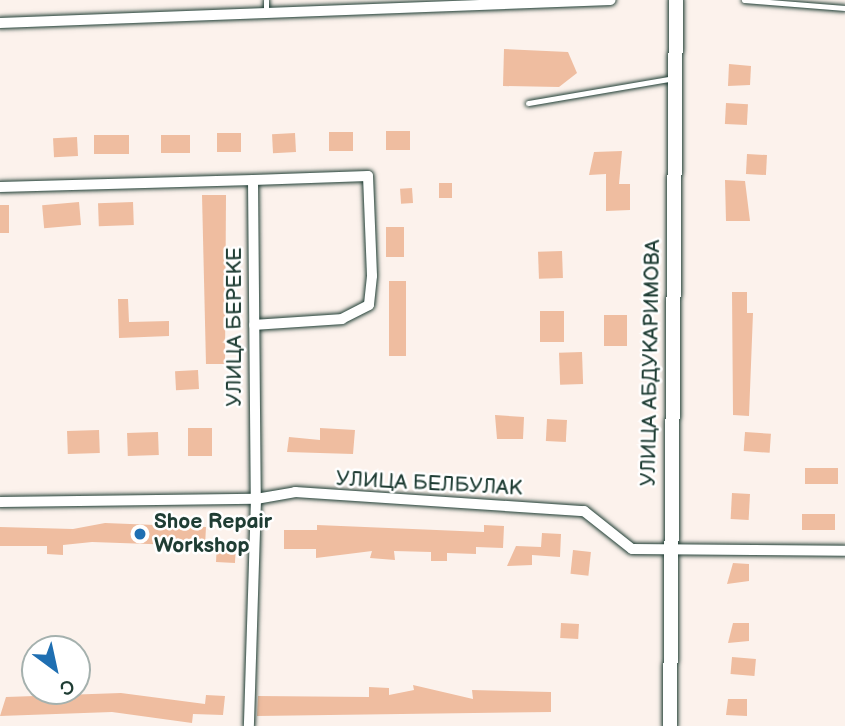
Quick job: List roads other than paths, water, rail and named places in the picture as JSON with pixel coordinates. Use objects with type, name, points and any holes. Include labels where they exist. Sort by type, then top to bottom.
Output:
[{"type":"main road","name":"УЛИЦА АБДУКАРИМОВА","points":[[670,726],[676,0]]},
{"type":"street","points":[[0,23],[266,6],[611,0]]},
{"type":"street","points":[[0,187],[368,176],[372,276],[369,305],[342,319],[254,325]]},
{"type":"street","name":"УЛИЦА БЕРЕКЕ","points":[[249,726],[256,499],[253,180]]},
{"type":"street","name":"УЛИЦА БЕЛБУЛАК","points":[[0,502],[256,499],[295,492],[584,511],[632,549],[670,553],[845,551]]},
{"type":"lane","points":[[744,0],[845,8]]},
{"type":"lane","points":[[528,103],[675,78]]},
{"type":"place","name":"Shoe Repair Workshop","points":[[140,534]]}]
